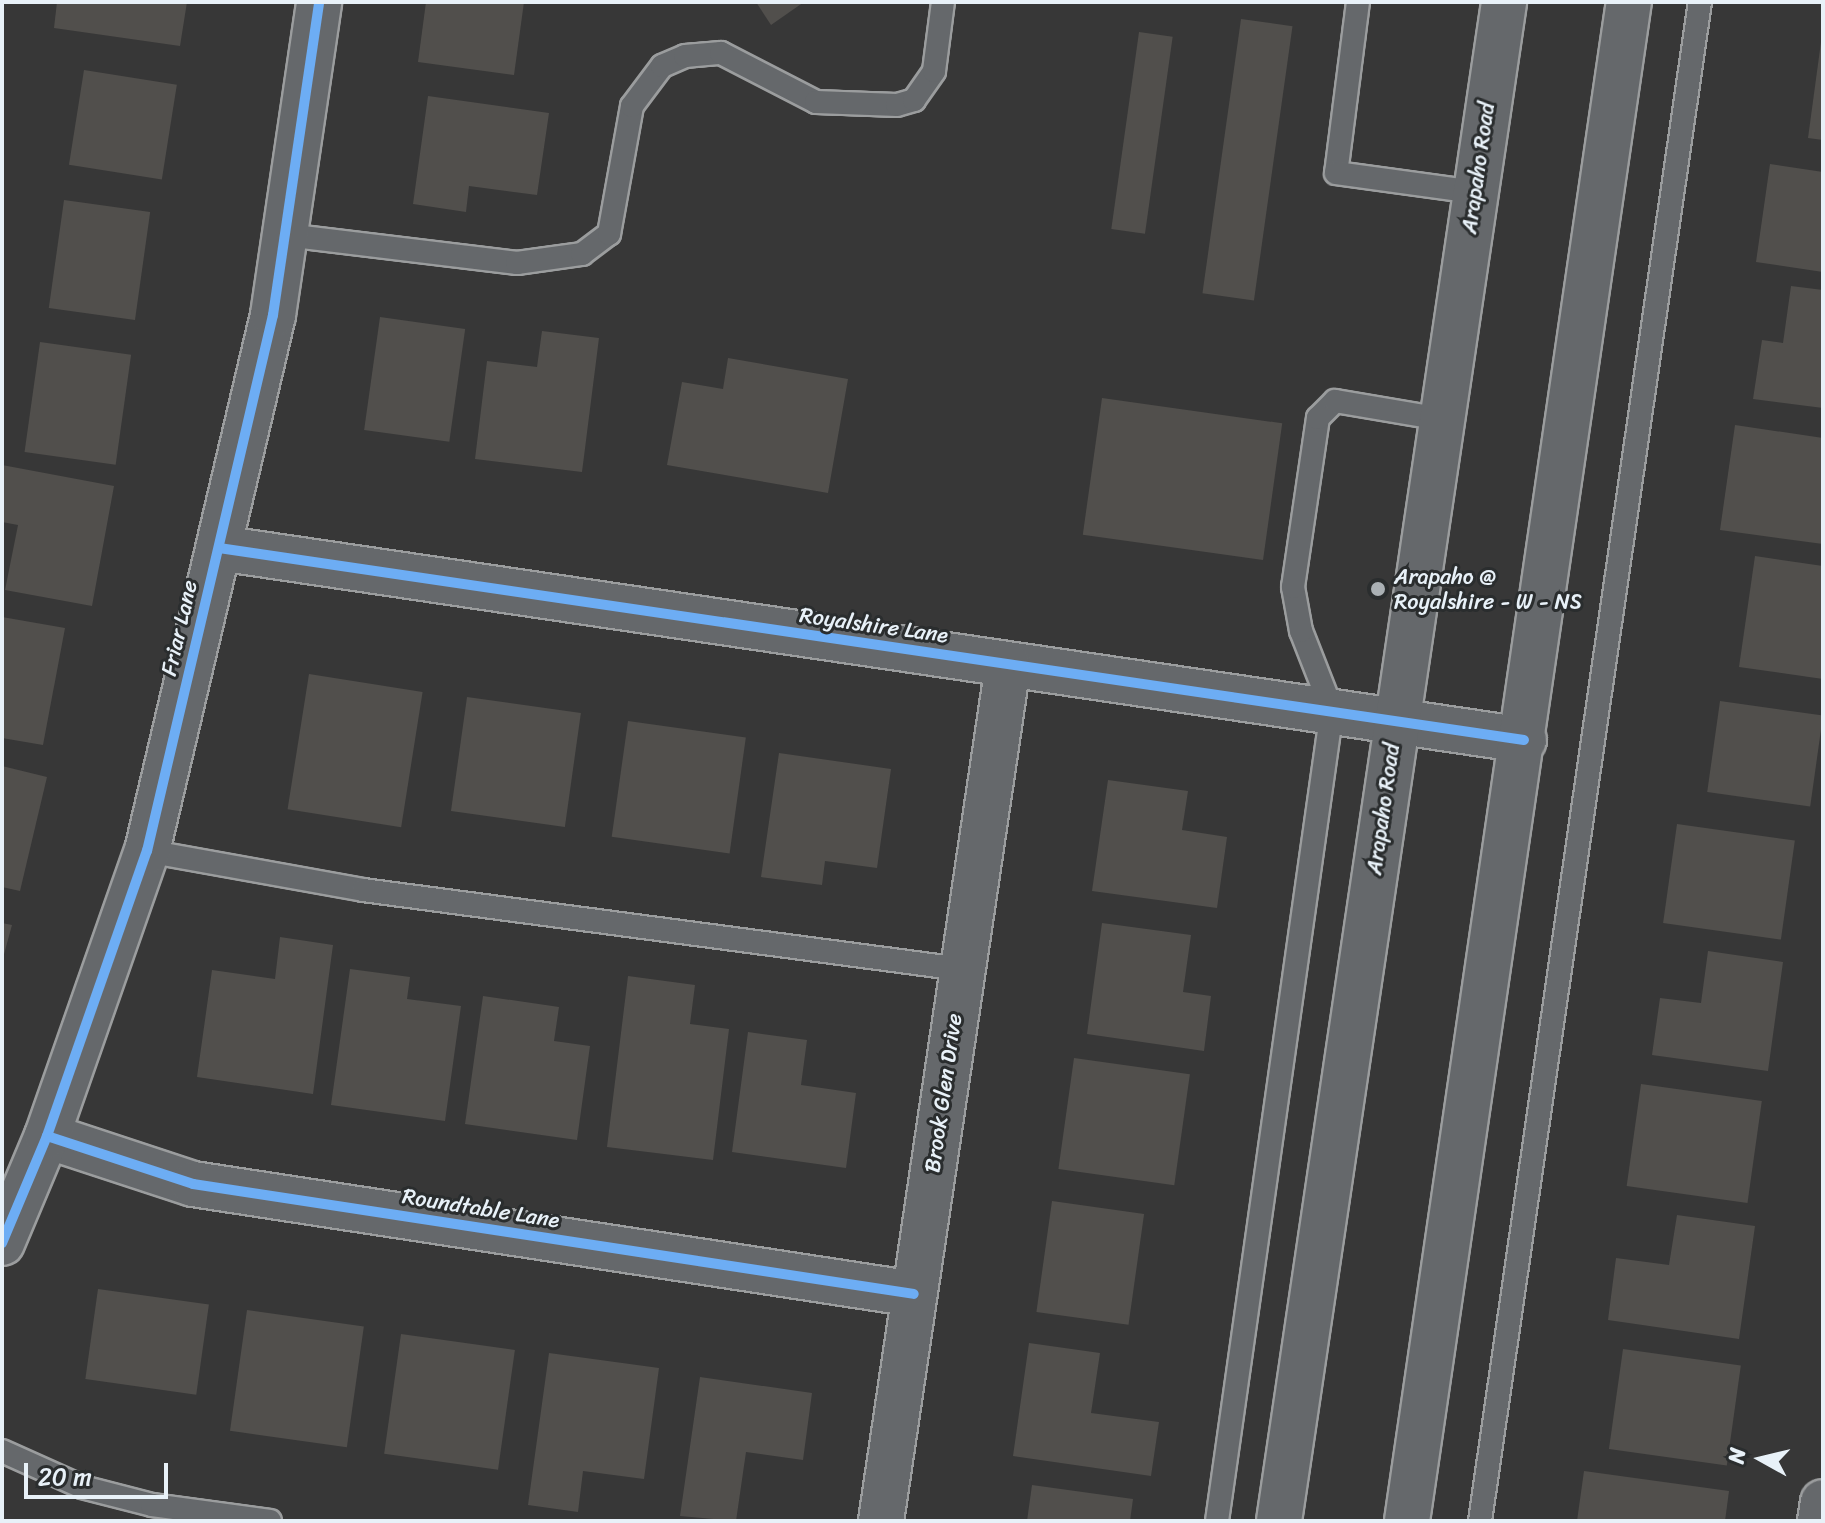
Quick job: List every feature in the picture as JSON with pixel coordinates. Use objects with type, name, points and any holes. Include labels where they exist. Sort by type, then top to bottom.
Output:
[{"type":"street","name":"Friar Lane","points":[[2,1243],[47,1136],[147,851],[219,548],[286,235],[319,2]]},
{"type":"street","name":"Arapaho Road","points":[[1279,1521],[1504,2]]},
{"type":"street","points":[[1407,1521],[1524,740],[1629,2]]},
{"type":"street","name":"Royalshire Lane","points":[[219,548],[1524,740]]},
{"type":"street","name":"Brook Glen Drive","points":[[881,1521],[1008,665]]},
{"type":"street","name":"Roundtable Lane","points":[[47,1136],[193,1184],[914,1294]]},
{"type":"street","points":[[1820,1521],[1823,1502]]},
{"type":"lane","points":[[286,235],[517,263],[582,254],[609,234],[632,106],[662,66],[685,56],[721,53],[816,102],[897,105],[914,100],[934,71],[943,2]]},
{"type":"lane","points":[[1356,2],[1336,173],[1475,192]]},
{"type":"lane","points":[[1480,1521],[1700,2]]},
{"type":"lane","points":[[1217,1521],[1332,710],[1301,631],[1293,587],[1318,418],[1335,401],[1441,419]]},
{"type":"lane","points":[[147,851],[363,890],[961,969]]},
{"type":"lane","points":[[2,1451],[82,1487],[152,1505],[270,1521]]},
{"type":"building","points":[[57,2],[187,2],[180,46],[54,28]]},
{"type":"building","points":[[426,2],[524,2],[514,75],[418,62]]},
{"type":"building","points":[[756,2],[804,2],[771,25]]},
{"type":"building","points":[[1241,19],[1292,26],[1254,301],[1202,293]]},
{"type":"building","points":[[1139,32],[1173,37],[1145,234],[1111,229]]},
{"type":"building","points":[[1823,42],[1823,140],[1808,138]]},
{"type":"building","points":[[84,70],[177,85],[162,180],[69,165]]},
{"type":"building","points":[[428,96],[549,113],[537,195],[469,186],[466,212],[413,204]]},
{"type":"building","points":[[1770,164],[1823,172],[1823,272],[1756,262]]},
{"type":"building","points":[[64,200],[150,212],[135,320],[49,308]]},
{"type":"building","points":[[1791,286],[1823,290],[1823,408],[1753,399],[1762,340],[1783,343]]},
{"type":"building","points":[[380,317],[465,329],[449,442],[364,430]]},
{"type":"building","points":[[542,331],[599,338],[582,472],[475,459],[487,361],[537,367]]},
{"type":"building","points":[[40,342],[131,355],[116,465],[25,452]]},
{"type":"building","points":[[728,358],[848,379],[828,493],[667,465],[682,382],[723,389]]},
{"type":"building","points":[[1102,398],[1282,423],[1263,560],[1083,535]]},
{"type":"building","points":[[1735,425],[1823,438],[1823,544],[1720,530]]},
{"type":"building","points":[[2,465],[114,486],[92,606],[5,590],[18,525],[2,522]]},
{"type":"building","points":[[1755,556],[1823,566],[1823,679],[1739,667]]},
{"type":"building","points":[[2,617],[65,628],[43,745],[2,738]]},
{"type":"building","points":[[309,674],[423,692],[401,827],[288,809]]},
{"type":"building","points":[[467,697],[581,713],[565,827],[451,811]]},
{"type":"building","points":[[1720,701],[1823,715],[1810,807],[1707,792]]},
{"type":"building","points":[[628,721],[746,738],[730,853],[612,837]]},
{"type":"building","points":[[779,753],[891,769],[877,868],[825,861],[822,885],[761,877]]},
{"type":"building","points":[[2,766],[47,777],[20,891],[2,887]]},
{"type":"building","points":[[1108,780],[1188,791],[1182,830],[1227,837],[1217,908],[1092,891]]},
{"type":"building","points":[[1677,824],[1795,841],[1781,940],[1663,923]]},
{"type":"building","points":[[2,923],[12,925],[3,958],[2,958]]},
{"type":"building","points":[[1102,923],[1191,935],[1183,992],[1211,996],[1204,1051],[1087,1034]]},
{"type":"building","points":[[280,937],[333,945],[313,1094],[197,1077],[212,970],[275,979]]},
{"type":"building","points":[[1708,951],[1783,962],[1768,1071],[1652,1055],[1660,998],[1701,1003]]},
{"type":"building","points":[[350,969],[410,977],[407,999],[461,1006],[445,1121],[331,1105]]},
{"type":"building","points":[[628,976],[695,985],[690,1024],[729,1029],[713,1160],[607,1147]]},
{"type":"building","points":[[483,996],[559,1007],[554,1041],[590,1046],[577,1140],[465,1124]]},
{"type":"building","points":[[748,1032],[807,1040],[801,1085],[856,1093],[846,1168],[732,1152]]},
{"type":"building","points":[[1074,1058],[1190,1074],[1174,1185],[1058,1169]]},
{"type":"building","points":[[1641,1084],[1762,1101],[1747,1203],[1627,1186]]},
{"type":"building","points":[[1052,1201],[1144,1214],[1129,1325],[1036,1312]]},
{"type":"building","points":[[1677,1215],[1755,1226],[1739,1339],[1608,1320],[1616,1258],[1669,1265]]},
{"type":"building","points":[[98,1289],[209,1305],[196,1395],[85,1379]]},
{"type":"building","points":[[247,1310],[364,1326],[347,1447],[230,1431]]},
{"type":"building","points":[[401,1334],[515,1350],[498,1470],[384,1454]]},
{"type":"building","points":[[1029,1343],[1100,1353],[1091,1413],[1159,1422],[1151,1476],[1013,1456]]},
{"type":"building","points":[[1623,1349],[1741,1366],[1727,1466],[1609,1449]]},
{"type":"building","points":[[549,1353],[659,1368],[644,1479],[583,1471],[578,1512],[528,1505]]},
{"type":"building","points":[[700,1377],[812,1393],[803,1460],[746,1452],[736,1521],[680,1516]]},
{"type":"building","points":[[1584,1471],[1729,1491],[1725,1521],[1577,1521]]},
{"type":"building","points":[[1032,1485],[1133,1499],[1130,1521],[1027,1521]]},
{"type":"cycle path","points":[[2,1243],[47,1136],[147,851],[273,315],[319,2]]},
{"type":"cycle path","points":[[219,548],[1524,740]]},
{"type":"cycle path","points":[[47,1136],[193,1184],[914,1294]]},
{"type":"place","name":"Arapaho @ Royalshire - W - NS","points":[[1378,589]]}]
